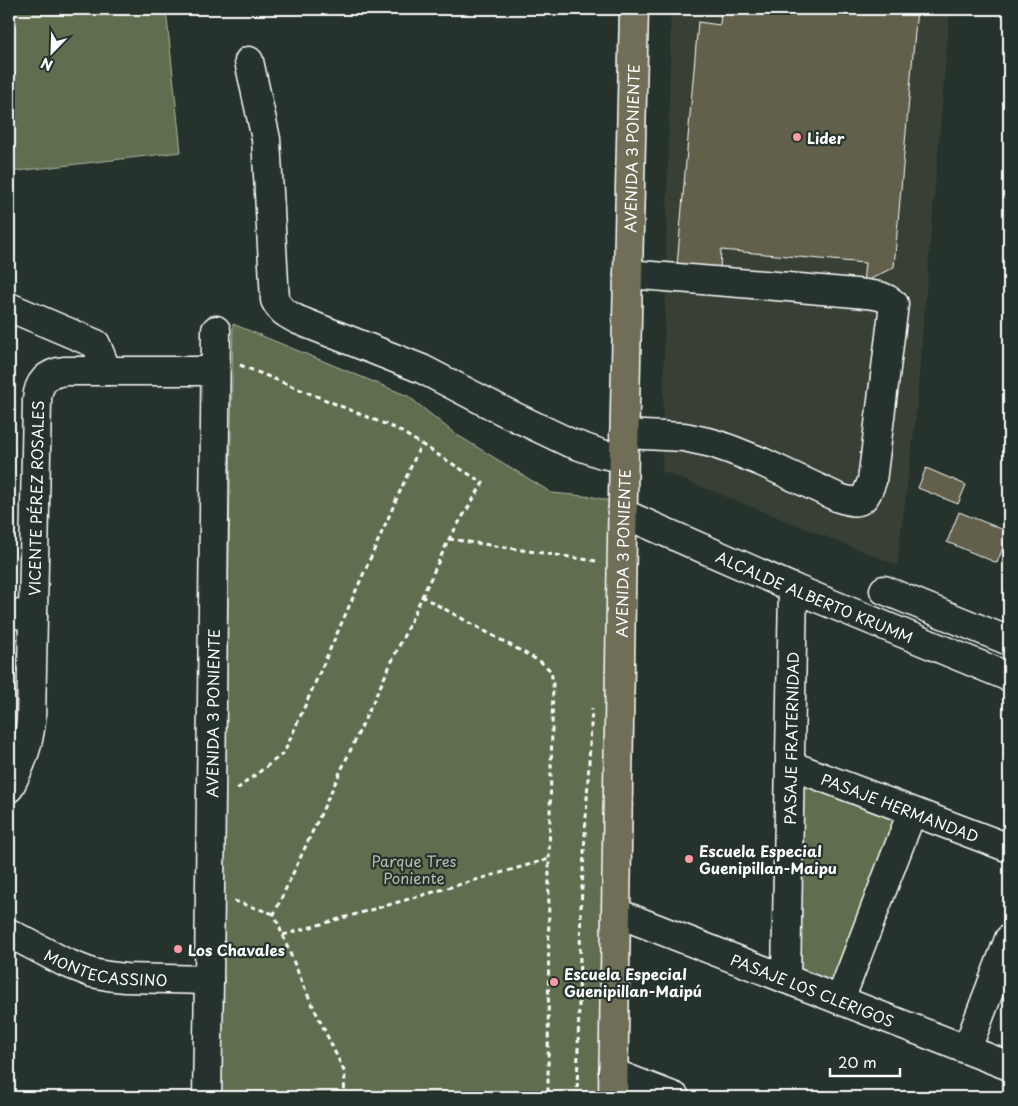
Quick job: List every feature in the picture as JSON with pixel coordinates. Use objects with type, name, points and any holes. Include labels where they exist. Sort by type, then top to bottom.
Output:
[{"type":"main road","name":"AVENIDA 3 PONIENTE","points":[[614,1085],[622,513],[634,9]]},
{"type":"street","points":[[249,60],[266,138],[275,300],[280,309],[288,315],[422,369],[568,442],[602,454],[624,446],[684,437],[712,443],[732,450],[839,498],[851,502],[864,499],[872,481],[894,304],[880,296],[866,294],[628,274]]},
{"type":"street","points":[[9,307],[96,344],[107,371]]},
{"type":"street","name":"AVENIDA 3 PONIENTE","points":[[207,1097],[210,980],[216,330]]},
{"type":"street","name":"VICENTE PÉREZ ROSALES","points":[[12,775],[27,748],[29,735],[21,615],[38,392],[41,385],[51,374],[58,372],[215,366]]},
{"type":"street","name":"ALCALDE ALBERTO KRUMM","points":[[622,513],[794,588],[1009,677]]},
{"type":"street","name":"PASAJE FRATERNIDAD","points":[[786,979],[794,588]]},
{"type":"street","points":[[884,590],[1009,641]]},
{"type":"street","name":"PASAJE HERMANDAD","points":[[790,765],[1009,848]]},
{"type":"street","points":[[840,1000],[912,812]]},
{"type":"street","name":"PASAJE LOS CLERIGOS","points":[[617,913],[1009,1066]]},
{"type":"street","name":"MONTECASSINO","points":[[9,933],[64,962],[92,973],[126,978],[210,980]]},
{"type":"street","points":[[967,1049],[1009,939]]},
{"type":"street","points":[[614,1085],[675,1097]]},
{"type":"path","points":[[215,366],[239,364],[398,429],[483,483],[449,539],[421,596],[274,914],[304,987],[345,1073],[344,1097]]},
{"type":"path","points":[[230,794],[284,753],[422,444]]},
{"type":"path","points":[[449,539],[599,561]]},
{"type":"path","points":[[421,596],[541,662],[551,671],[553,684],[549,859],[548,1097]]},
{"type":"path","points":[[283,935],[549,859]]},
{"type":"shaded area","points":[[671,9],[950,9],[915,422],[897,565],[662,471]]},
{"type":"green space","points":[[9,9],[166,9],[181,152],[9,172]]},
{"type":"green space","name":"Parque Tres Poniente","points":[[233,324],[408,396],[454,433],[552,493],[594,497],[610,501],[601,1097],[219,1097]]},
{"type":"green space","points":[[802,779],[900,817],[833,989],[801,976]]},
{"type":"building","name":"Lider","points":[[721,9],[917,9],[894,267],[863,283],[865,263],[721,250],[720,270],[677,266],[698,22],[720,25]]},
{"type":"building","points":[[926,468],[966,485],[958,504],[918,488]]},
{"type":"building","points":[[959,512],[1009,532],[997,563],[947,542]]},
{"type":"place","name":"Lider","points":[[797,137]]},
{"type":"place","name":"Escuela Especial Guenipillan-Maipu","points":[[689,859]]},
{"type":"place","name":"Los Chavales","points":[[178,949]]},
{"type":"place","name":"Escuela Especial Guenipillan-Maipú","points":[[554,982]]}]
